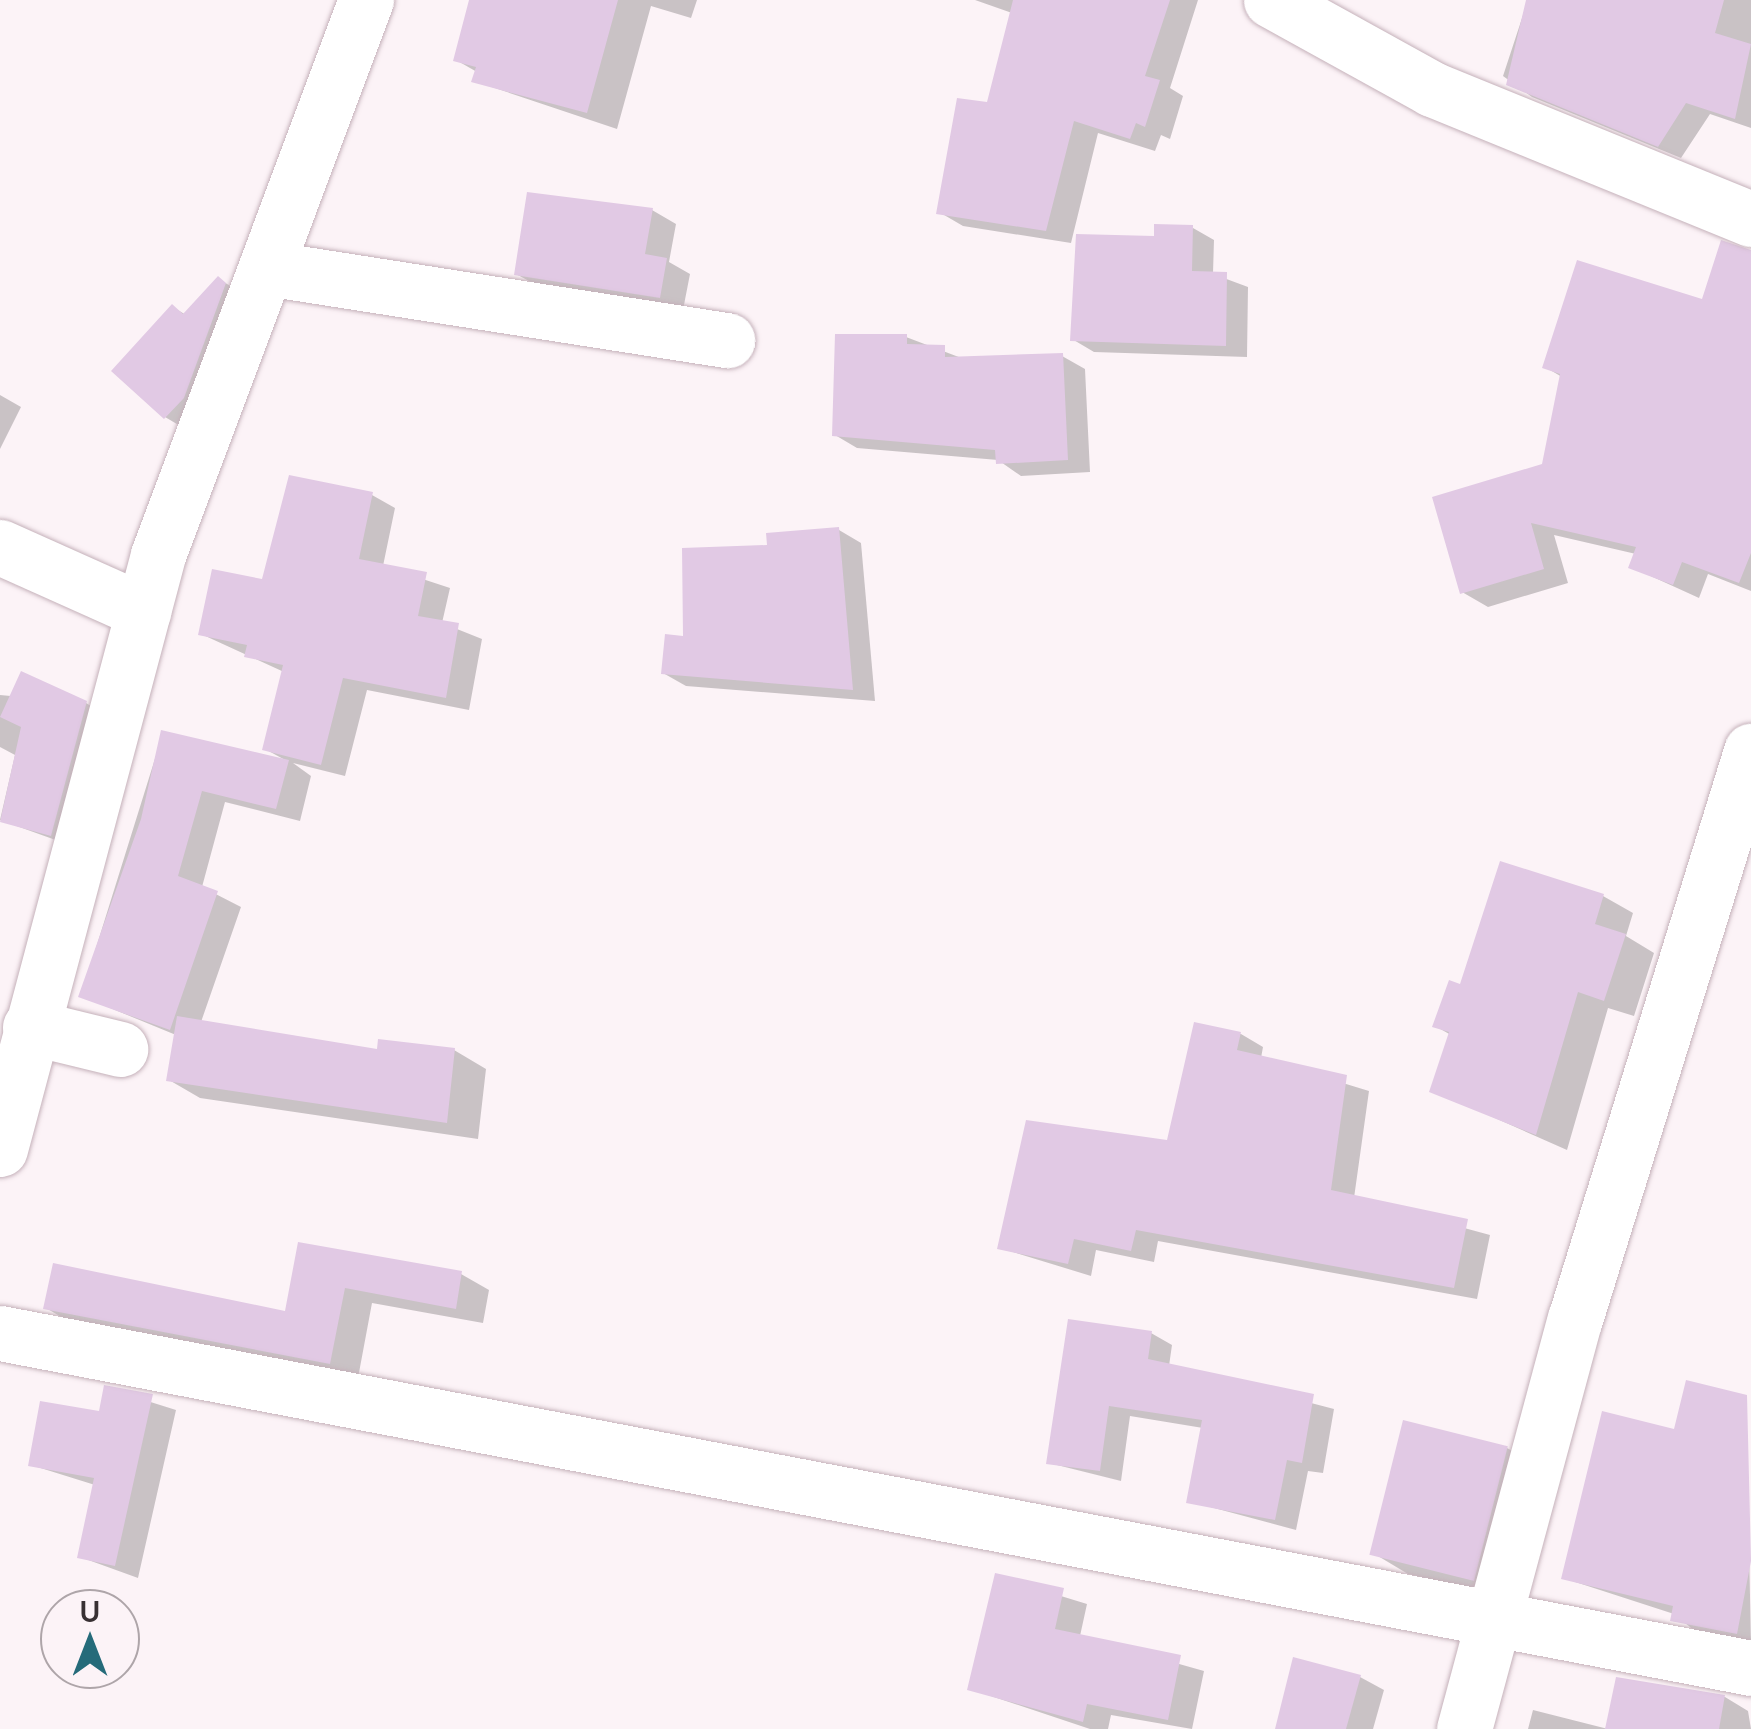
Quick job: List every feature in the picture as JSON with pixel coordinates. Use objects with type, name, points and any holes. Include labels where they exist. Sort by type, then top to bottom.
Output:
[{"type":"street","points":[[0,1148],[143,611],[366,0]]},
{"type":"street","points":[[1272,0],[1432,89],[1751,219]]},
{"type":"street","points":[[266,268],[727,340]]},
{"type":"street","points":[[0,546],[143,611]]},
{"type":"street","points":[[1464,1729],[1574,1319],[1751,751]]},
{"type":"street","points":[[30,1027],[120,1049]]},
{"type":"street","points":[[0,1332],[1751,1668]]},
{"type":"building","points":[[469,0],[618,0],[587,113],[471,82],[476,67],[453,61]]},
{"type":"building","points":[[1013,0],[1170,0],[1145,76],[1160,80],[1145,127],[1136,123],[1130,139],[1074,121],[1046,231],[936,214],[957,98],[987,102]]},
{"type":"building","points":[[1526,0],[1724,0],[1715,33],[1751,44],[1735,119],[1686,103],[1658,147],[1506,85]]},
{"type":"building","points":[[527,192],[653,208],[645,254],[667,258],[660,298],[514,275]]},
{"type":"building","points":[[1154,224],[1193,225],[1192,271],[1227,272],[1226,346],[1070,341],[1076,234],[1154,236]]},
{"type":"building","points":[[1721,240],[1751,250],[1751,553],[1739,583],[1682,562],[1673,585],[1628,568],[1636,547],[1531,523],[1544,569],[1460,594],[1432,497],[1542,464],[1560,374],[1542,368],[1577,260],[1702,299]]},
{"type":"building","points":[[218,276],[226,283],[184,398],[164,419],[111,371],[172,304],[183,314]]},
{"type":"building","points":[[835,334],[907,334],[907,344],[945,345],[945,357],[1063,353],[1068,460],[996,464],[995,450],[832,436]]},
{"type":"building","points":[[289,475],[373,492],[359,559],[427,572],[418,616],[459,623],[446,698],[343,678],[321,765],[262,750],[283,665],[244,657],[247,645],[198,635],[212,569],[262,579]]},
{"type":"building","points":[[839,527],[853,690],[661,674],[665,634],[683,636],[682,548],[767,545],[766,533]]},
{"type":"building","points":[[21,671],[87,701],[51,836],[0,822],[21,727],[0,717]]},
{"type":"building","points":[[161,730],[289,760],[276,809],[202,791],[178,876],[218,891],[170,1030],[78,997],[141,819]]},
{"type":"building","points":[[1500,861],[1604,894],[1595,924],[1626,934],[1604,1001],[1578,992],[1536,1135],[1429,1092],[1449,1032],[1432,1027],[1449,980],[1460,984]]},
{"type":"building","points":[[177,1016],[377,1049],[378,1039],[455,1048],[447,1123],[166,1081]]},
{"type":"building","points":[[1194,1022],[1241,1032],[1237,1050],[1347,1075],[1331,1190],[1468,1219],[1454,1288],[1136,1230],[1131,1251],[1074,1239],[1068,1264],[997,1249],[1026,1120],[1167,1140]]},
{"type":"building","points":[[298,1242],[462,1271],[456,1309],[345,1288],[330,1364],[43,1309],[53,1263],[285,1311]]},
{"type":"building","points":[[1068,1319],[1152,1331],[1148,1359],[1314,1394],[1302,1463],[1287,1460],[1275,1520],[1186,1503],[1202,1420],[1109,1406],[1100,1471],[1046,1464]]},
{"type":"building","points":[[1686,1380],[1747,1395],[1751,1561],[1737,1634],[1670,1621],[1673,1606],[1561,1579],[1602,1411],[1674,1429]]},
{"type":"building","points":[[104,1385],[153,1394],[115,1566],[77,1558],[94,1478],[28,1466],[40,1401],[99,1411]]},
{"type":"building","points":[[1403,1420],[1508,1446],[1474,1581],[1369,1555]]},
{"type":"building","points":[[995,1573],[1064,1588],[1055,1629],[1181,1655],[1168,1720],[1087,1704],[1083,1722],[967,1690]]},
{"type":"building","points":[[1293,1657],[1361,1675],[1346,1729],[1275,1729]]},
{"type":"building","points":[[1616,1677],[1725,1695],[1719,1729],[1605,1729]]}]
